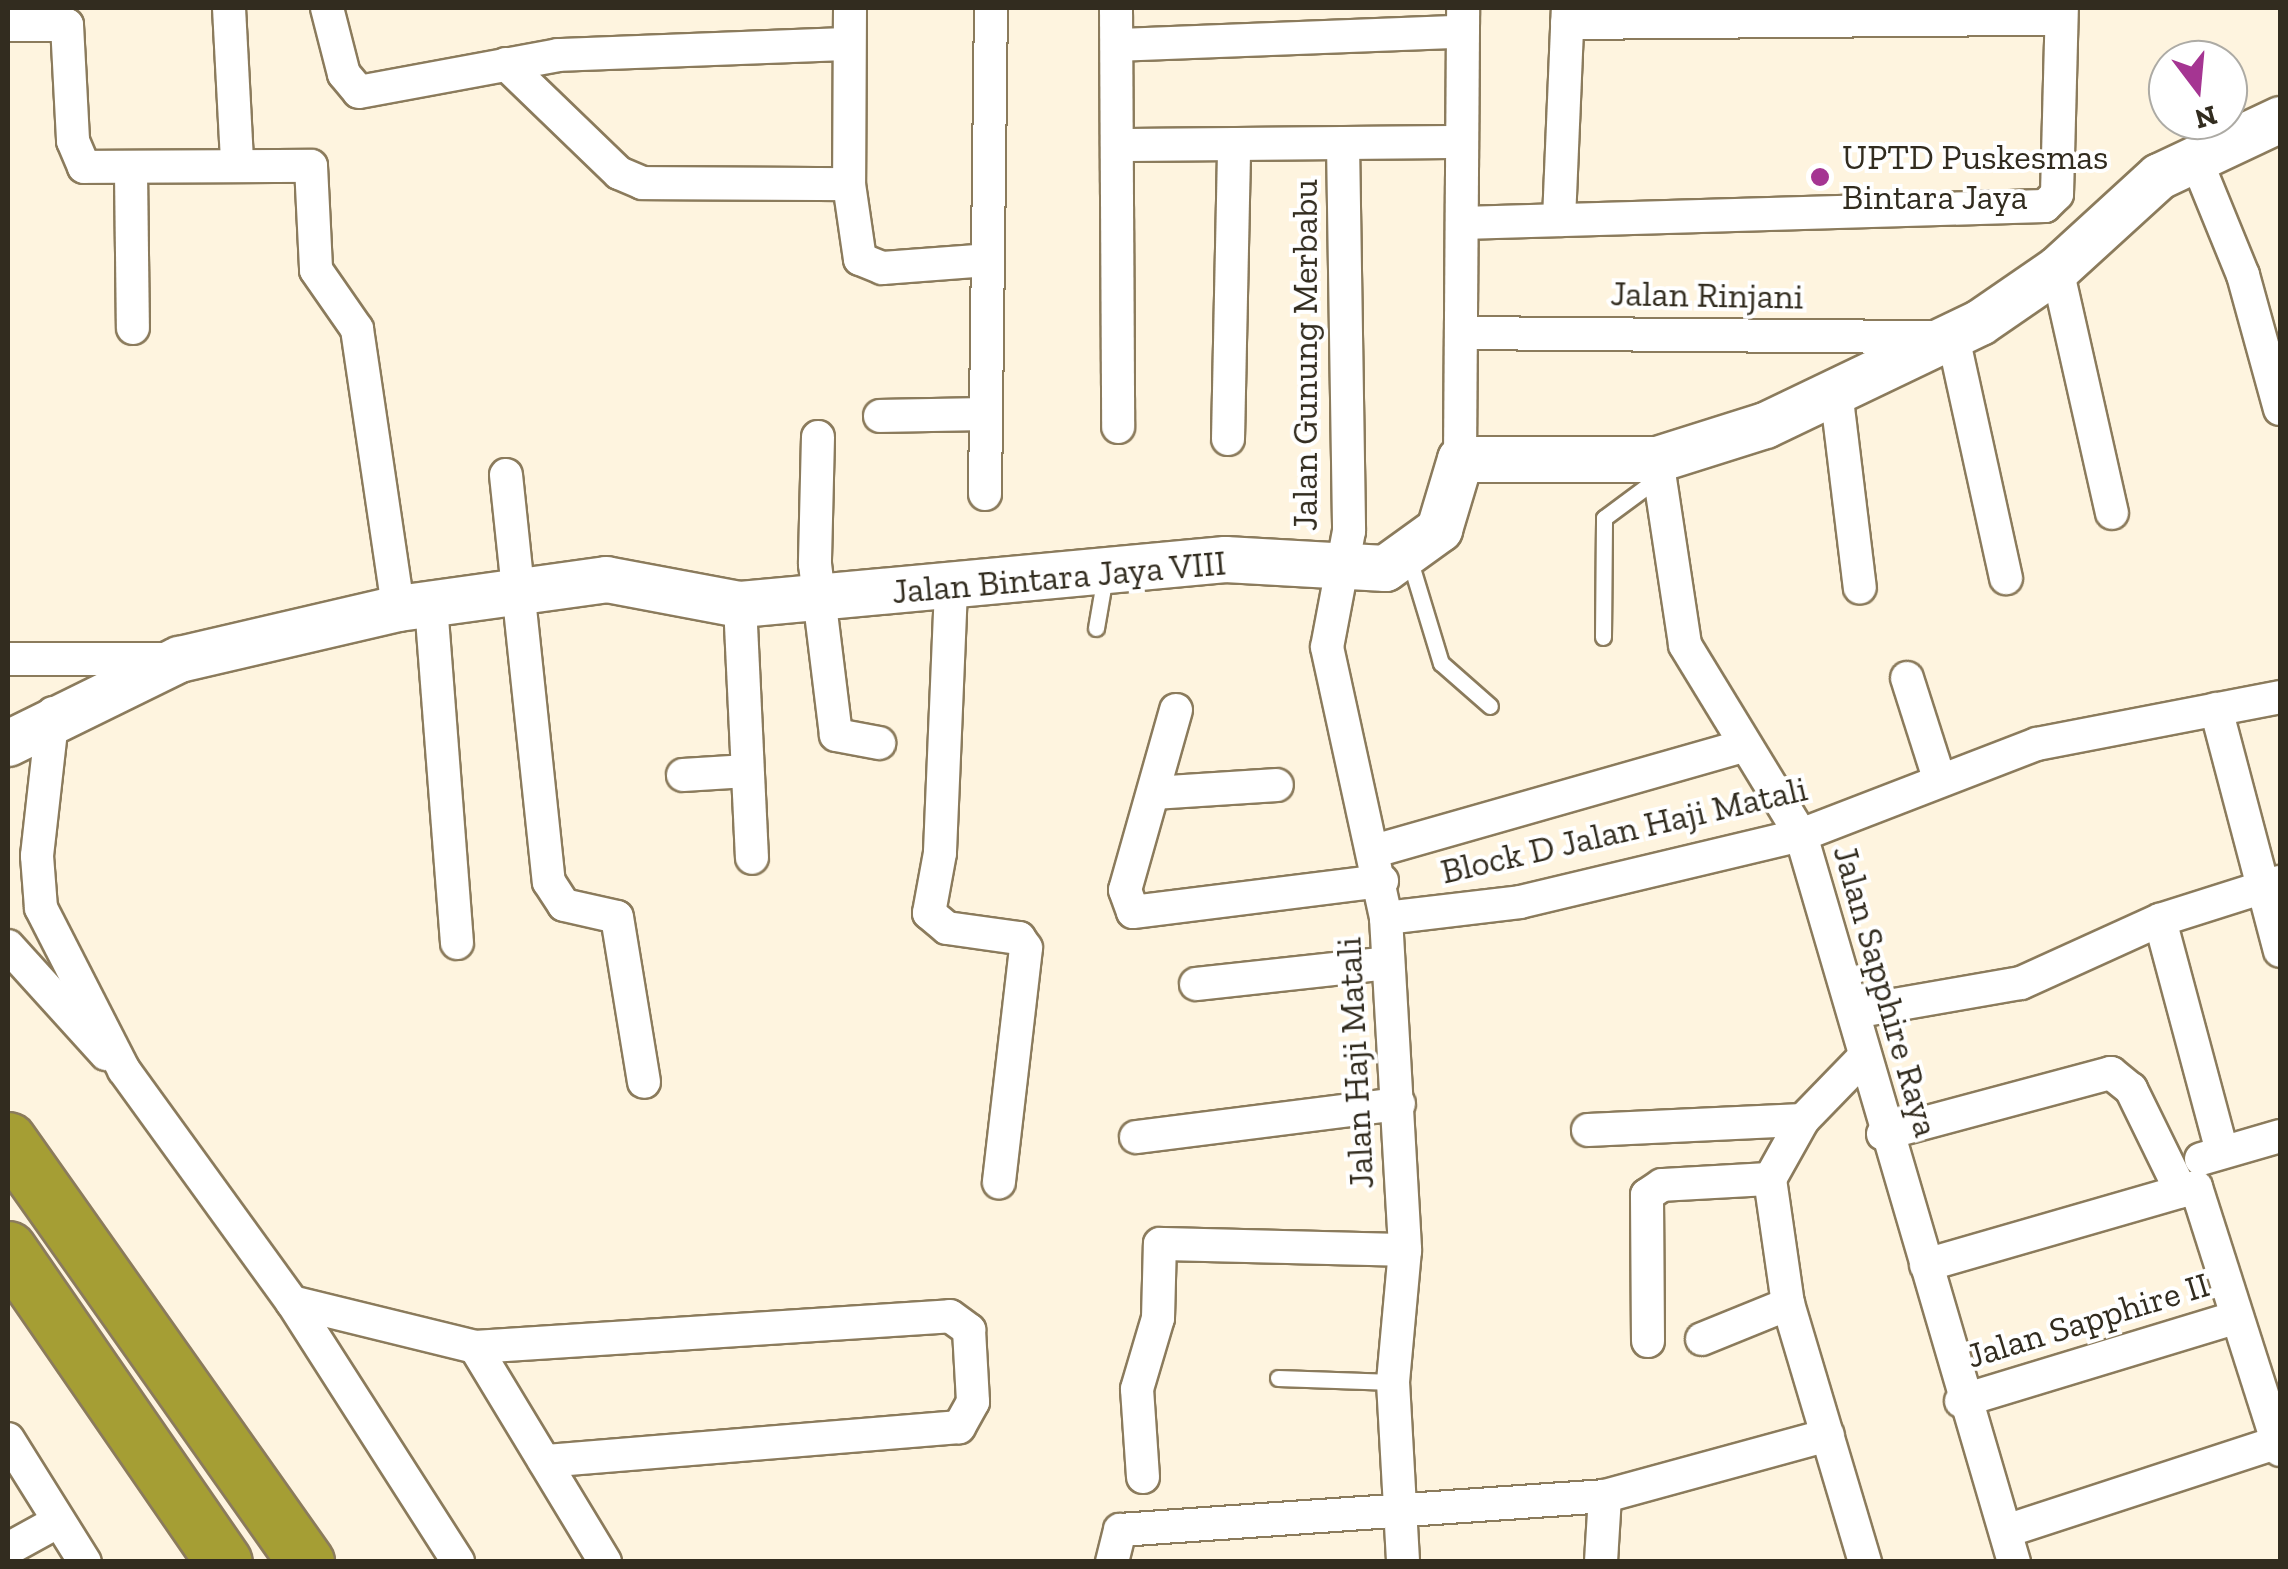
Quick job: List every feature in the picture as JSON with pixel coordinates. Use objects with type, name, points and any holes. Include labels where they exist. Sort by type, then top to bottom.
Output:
[{"type":"highway","points":[[8,1140],[306,1562]]},
{"type":"highway","points":[[8,1249],[224,1562]]},
{"type":"street","points":[[229,8],[237,163]]},
{"type":"street","points":[[326,8],[344,74],[360,92],[506,64],[849,44]]},
{"type":"street","points":[[850,8],[849,184],[860,259],[882,268],[988,260]]},
{"type":"street","points":[[985,494],[991,8]]},
{"type":"street","points":[[1116,8],[1118,426]]},
{"type":"street","points":[[1559,220],[1568,15],[2061,13],[2056,200]]},
{"type":"street","points":[[1116,45],[1463,20],[1460,459],[1438,529],[1409,558]]},
{"type":"street","points":[[8,25],[67,25],[78,160],[131,172],[237,163],[312,166],[316,270],[357,329],[415,606],[457,943]]},
{"type":"street","points":[[506,64],[619,173],[642,183],[849,184]]},
{"type":"street","points":[[1460,459],[1657,468],[1953,337],[2057,269],[2093,234],[2194,155],[2280,119]]},
{"type":"street","points":[[1117,145],[1462,142]]},
{"type":"street","name":"Jalan Gunung Merbabu","points":[[1343,143],[1344,566]]},
{"type":"street","points":[[1228,440],[1234,144]]},
{"type":"street","points":[[2194,155],[2244,275],[2280,409]]},
{"type":"street","points":[[131,172],[133,328]]},
{"type":"street","points":[[1462,223],[2056,200],[2093,234]]},
{"type":"street","points":[[2057,269],[2112,514]]},
{"type":"street","name":"Jalan Rinjani","points":[[1461,332],[1953,337]]},
{"type":"street","points":[[1953,337],[2006,578]]},
{"type":"street","points":[[1836,391],[1860,588]]},
{"type":"street","points":[[880,416],[983,414]]},
{"type":"street","points":[[818,437],[820,597],[836,735],[879,743]]},
{"type":"street","name":"Jalan Sapphire Raya","points":[[1657,468],[1685,645],[1801,836],[1961,1400],[2010,1546]]},
{"type":"street","points":[[506,475],[524,592],[549,882],[564,905],[617,917],[644,1082]]},
{"type":"street","name":"Jalan Bintara Jaya VIII","points":[[8,743],[54,713],[179,659],[415,606],[606,578],[740,604],[951,589],[1225,558],[1375,570],[1409,558]]},
{"type":"street","name":"Jalan Haji Matali","points":[[1344,566],[1328,648],[1380,866],[1399,1104],[1404,1250],[1393,1382],[1406,1510],[1404,1562]]},
{"type":"street","points":[[951,589],[940,853],[929,913],[947,928],[1019,938],[1026,948],[999,1182]]},
{"type":"street","points":[[740,604],[752,858]]},
{"type":"street","points":[[8,659],[179,659]]},
{"type":"street","points":[[1907,678],[1938,775]]},
{"type":"street","name":"Block D Jalan Haji Matali","points":[[1386,918],[1520,902],[1801,836],[1938,775],[2083,733],[2280,697]]},
{"type":"street","points":[[2216,709],[2271,885],[2280,951]]},
{"type":"street","points":[[1176,710],[1125,890],[1141,916],[1380,866],[1744,746]]},
{"type":"street","points":[[54,713],[38,884],[72,973],[124,1070],[292,1302],[458,1562]]},
{"type":"street","points":[[682,774],[746,771]]},
{"type":"street","points":[[1154,793],[1277,785]]},
{"type":"street","points":[[1854,1012],[2021,983],[2160,920],[2271,885]]},
{"type":"street","points":[[2160,920],[2211,1156],[2280,1136]]},
{"type":"street","points":[[8,946],[44,992],[124,1070]]},
{"type":"street","points":[[1196,984],[1388,963]]},
{"type":"street","points":[[44,992],[72,973]]},
{"type":"street","points":[[1863,1561],[1788,1304],[1770,1178],[1803,1120],[1866,1056]]},
{"type":"street","points":[[1883,1134],[2111,1072],[2131,1088],[2181,1191]]},
{"type":"street","points":[[1136,1137],[1399,1104]]},
{"type":"street","points":[[1588,1130],[1803,1120]]},
{"type":"street","points":[[1648,1341],[1647,1194],[1662,1184],[1770,1178]]},
{"type":"street","points":[[1926,1266],[2196,1187],[2279,1446],[2010,1546]]},
{"type":"street","points":[[1143,1478],[1137,1389],[1158,1318],[1160,1244],[1404,1250]]},
{"type":"street","points":[[292,1302],[475,1346],[950,1316],[969,1330],[973,1402],[959,1427],[544,1460]]},
{"type":"street","points":[[1702,1340],[1788,1304]]},
{"type":"street","name":"Jalan Sapphire II","points":[[1961,1400],[2238,1317]]},
{"type":"street","points":[[475,1346],[605,1562]]},
{"type":"street","points":[[1112,1562],[1120,1530],[1605,1496],[1828,1435]]},
{"type":"street","points":[[8,1439],[85,1562]]},
{"type":"street","points":[[1601,1562],[1605,1496]]},
{"type":"street","points":[[8,1549],[57,1522]]},
{"type":"lane","points":[[1604,637],[1604,518],[1657,468]]},
{"type":"lane","points":[[1409,558],[1441,662],[1490,706]]},
{"type":"lane","points":[[1096,628],[1106,572]]},
{"type":"lane","points":[[1278,1378],[1393,1382]]},
{"type":"place","name":"UPTD Puskesmas Bintara Jaya","points":[[1820,177]]}]
